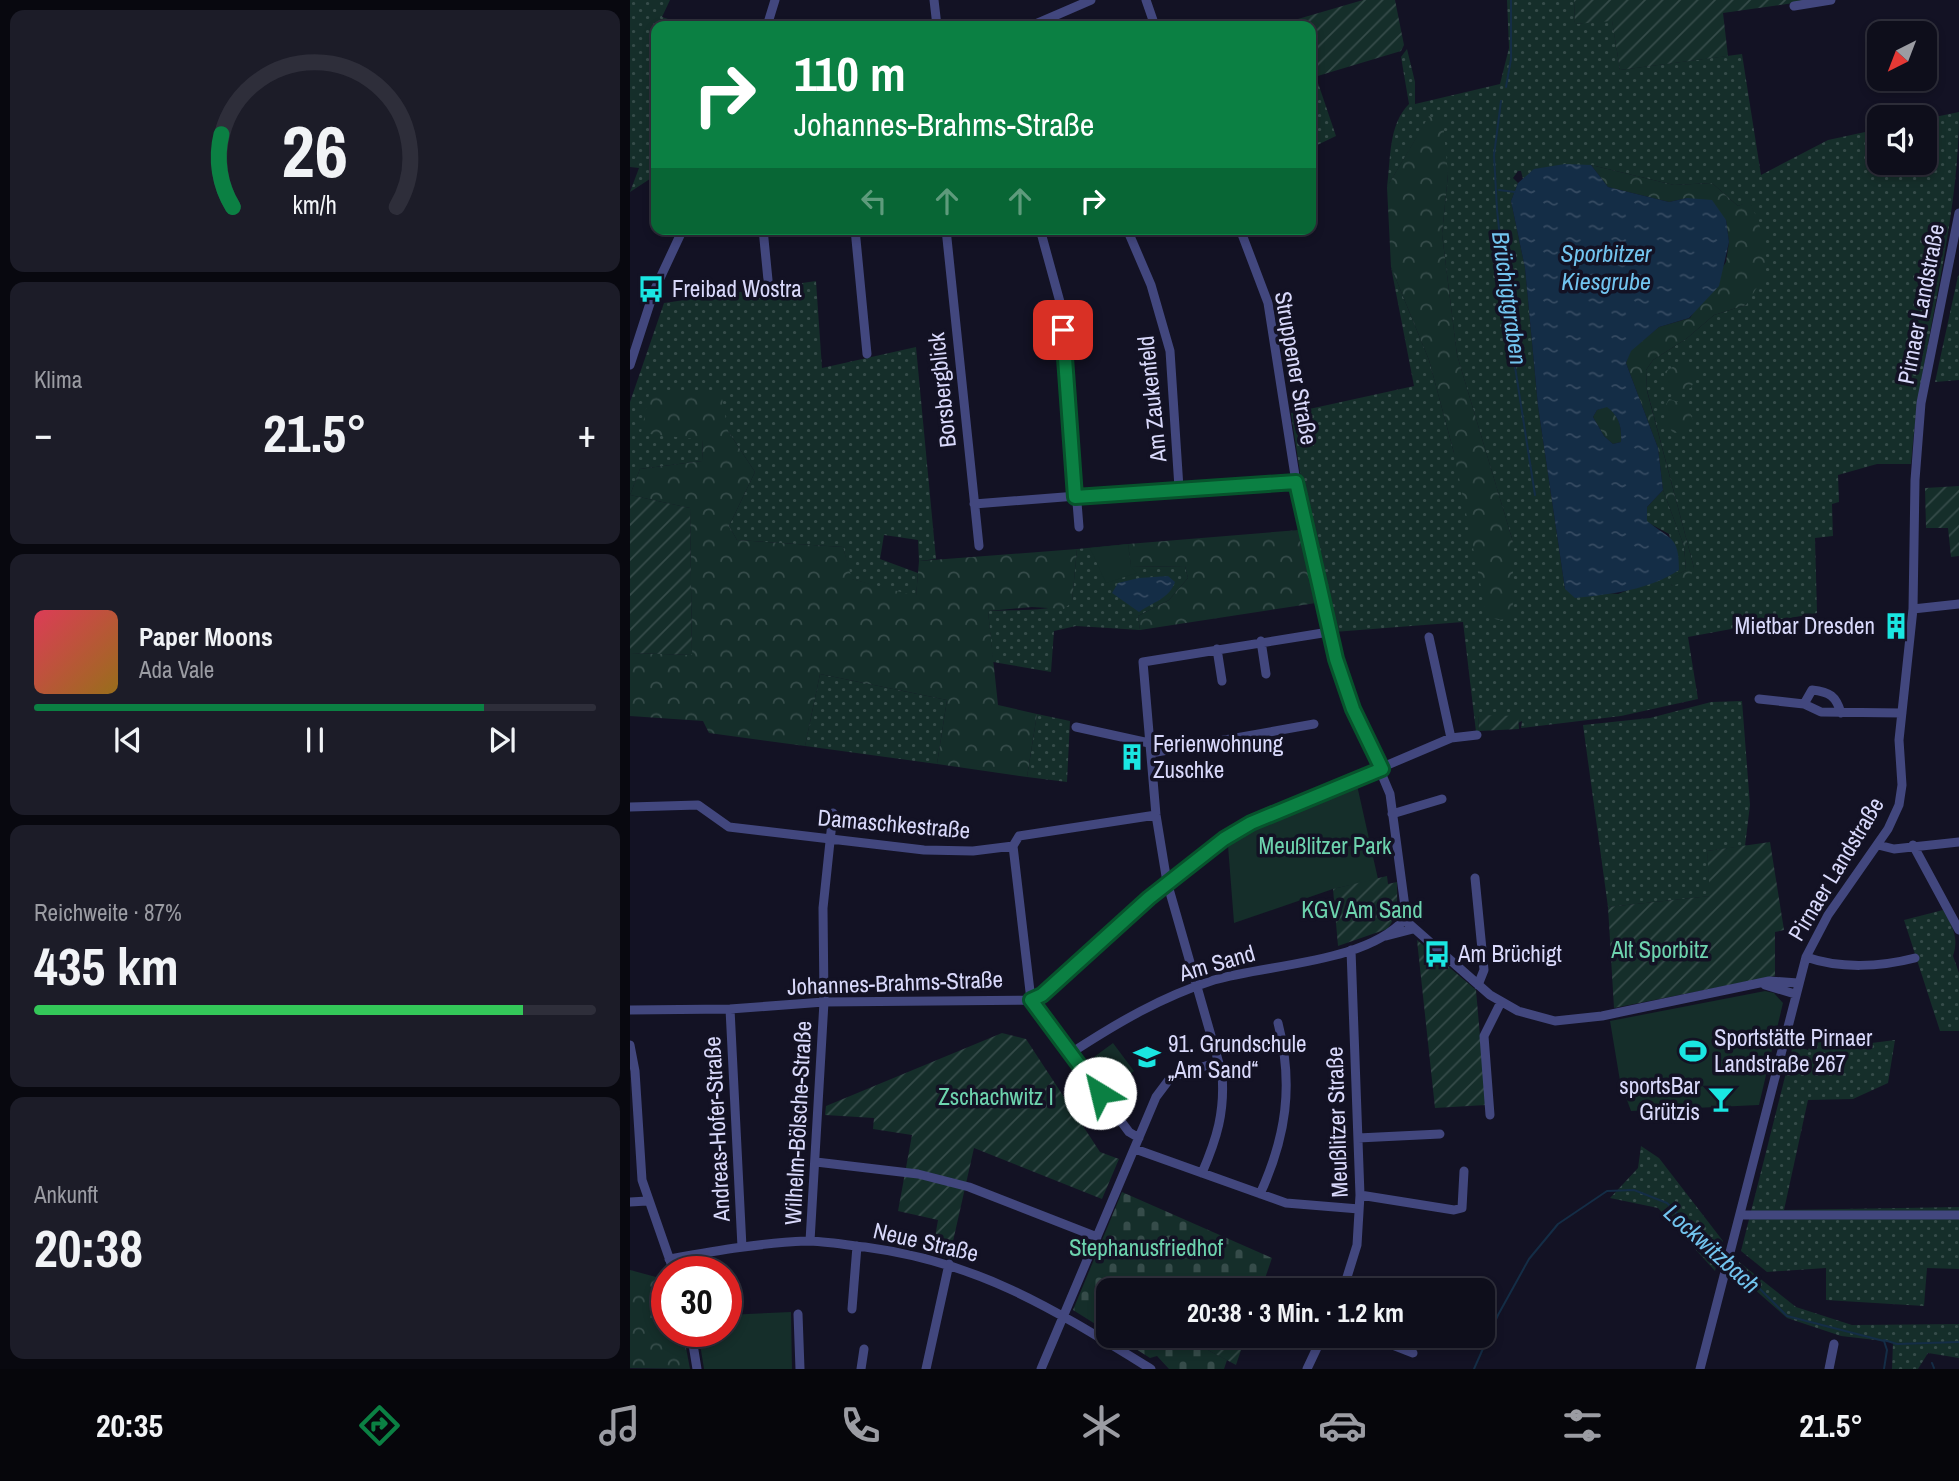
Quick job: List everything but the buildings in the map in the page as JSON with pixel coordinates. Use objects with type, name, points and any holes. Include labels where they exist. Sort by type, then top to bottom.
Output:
[{"type":"street","points":[[769,21],[775,0]]},
{"type":"street","points":[[934,0],[936,21]]},
{"type":"street","points":[[1043,21],[1091,0]]},
{"type":"street","points":[[1146,0],[1153,21]]},
{"type":"street","points":[[1794,6],[1831,0]]},
{"type":"street","name":"Pirnaer Landstraße","points":[[1700,1369],[1806,957],[1828,915],[1878,845],[1899,805],[1902,785],[1899,740],[1913,609],[1914,480],[1921,403],[1954,262],[1959,213]]},
{"type":"street","points":[[630,365],[654,291],[680,235]]},
{"type":"street","points":[[764,235],[768,280]]},
{"type":"street","points":[[856,235],[867,354]]},
{"type":"street","name":"Borsbergblick","points":[[947,235],[979,546]]},
{"type":"street","points":[[1041,235],[1063,330],[1079,527]]},
{"type":"street","name":"Am Zaukenfeld","points":[[1130,235],[1151,285],[1170,351],[1180,488]]},
{"type":"street","name":"Struppener Straße","points":[[1242,235],[1268,303],[1296,482],[1329,632],[1346,690],[1382,769],[1390,794],[1405,919]]},
{"type":"street","points":[[974,505],[1180,488],[1296,482]]},
{"type":"street","points":[[1913,609],[1959,604]]},
{"type":"street","points":[[1202,1173],[1219,1133],[1224,1102],[1218,1062],[1167,882],[1156,815],[1143,662],[1329,632]]},
{"type":"street","points":[[1429,637],[1451,738]]},
{"type":"street","points":[[1261,641],[1266,674]]},
{"type":"street","points":[[1217,649],[1222,681]]},
{"type":"street","points":[[1804,704],[1812,690],[1829,692],[1837,700],[1841,713]]},
{"type":"street","points":[[1759,699],[1804,704],[1821,712],[1902,713]]},
{"type":"street","points":[[1076,727],[1150,748],[1314,724]]},
{"type":"street","name":"Johannes-Brahms-Straße","points":[[630,1010],[730,1009],[824,1002],[1031,1000],[1042,995],[1167,882],[1224,839],[1251,823],[1451,738],[1477,735]]},
{"type":"street","points":[[1392,814],[1442,799]]},
{"type":"street","name":"Damaschkestraße","points":[[630,807],[698,805],[729,827],[924,849],[973,851],[1013,846],[1019,836],[1156,815]]},
{"type":"street","name":"Wilhelm-Bölsche-Straße","points":[[810,1241],[824,1002],[823,908],[833,813]]},
{"type":"street","points":[[1878,845],[1894,849],[1959,842]]},
{"type":"street","points":[[1913,845],[1959,930]]},
{"type":"street","points":[[1013,846],[1031,1000],[1129,1132],[1139,1138]]},
{"type":"street","points":[[1475,877],[1484,970],[1478,985]]},
{"type":"street","points":[[1405,919],[1478,985],[1501,1002],[1531,1016],[1563,1021],[1783,980],[1798,984]]},
{"type":"street","name":"Am Sand","points":[[1385,936],[1405,919]]},
{"type":"street","name":"Am Sand","points":[[1071,1053],[1156,1001],[1197,986],[1350,950],[1385,936],[1413,929]]},
{"type":"street","name":"Meußlitzer Straße","points":[[1347,1278],[1357,1245],[1360,1195],[1350,950]]},
{"type":"street","points":[[1806,957],[1856,965],[1890,965],[1915,958]]},
{"type":"street","points":[[1760,984],[1795,994]]},
{"type":"street","points":[[1490,1115],[1484,1036],[1501,1002]]},
{"type":"street","name":"Andreas-Hofer-Straße","points":[[730,1009],[742,1247]]},
{"type":"street","points":[[1260,1195],[1283,1133],[1287,1059],[1279,1023]]},
{"type":"street","points":[[630,1045],[647,1200],[668,1256]]},
{"type":"street","points":[[1041,1369],[1156,1097],[1171,1077],[1218,1062]]},
{"type":"street","points":[[1359,1138],[1440,1133]]},
{"type":"street","points":[[1135,1149],[1286,1203],[1359,1209]]},
{"type":"street","points":[[816,1162],[918,1174],[969,1187],[1097,1237]]},
{"type":"street","points":[[1360,1195],[1454,1210],[1462,1208],[1464,1171]]},
{"type":"street","points":[[630,1202],[647,1200]]},
{"type":"street","points":[[1741,1215],[1959,1214]]},
{"type":"street","name":"Neue Straße","points":[[687,1256],[742,1247],[810,1241],[898,1251],[949,1264],[1023,1293],[1064,1315],[1150,1369]]},
{"type":"street","points":[[852,1309],[858,1246]]},
{"type":"street","points":[[926,1369],[949,1264]]},
{"type":"street","points":[[799,1314],[800,1369]]},
{"type":"street","points":[[1829,1369],[1834,1344]]},
{"type":"street","points":[[693,1347],[697,1369]]},
{"type":"street","points":[[1307,1369],[1317,1348]]},
{"type":"street","points":[[1400,1348],[1413,1353]]},
{"type":"street","points":[[861,1369],[864,1349]]},
{"type":"green space","points":[[630,0],[670,0],[662,17],[674,21],[651,21],[651,178],[630,192],[639,168],[630,167]]},
{"type":"green space","points":[[1363,0],[1395,0],[1404,45],[1401,51],[1316,76],[1316,21],[1291,21]]},
{"type":"green space","points":[[1507,0],[1574,0],[1575,24],[1612,20],[1620,70],[1742,54],[1761,175],[1828,140],[1867,132],[1867,175],[1937,175],[1937,117],[1959,112],[1953,201],[1922,376],[1911,464],[1877,464],[1838,475],[1839,502],[1832,504],[1833,536],[1815,538],[1817,613],[1688,637],[1698,699],[1621,716],[1521,728],[1522,721],[1518,723],[1517,716],[1478,716],[1479,731],[1476,732],[1463,622],[1334,632],[1301,479],[1291,413],[1414,386],[1391,267],[1429,360],[1454,453],[1513,542],[1457,355],[1442,234],[1448,174],[1429,117],[1387,187],[1394,132],[1402,112],[1409,104],[1401,57],[1407,49],[1415,82],[1415,104],[1500,84],[1509,48]],"holes":[[[1591,165],[1674,185],[1712,183],[1738,206],[1750,202],[1762,244],[1758,276],[1746,305],[1714,315],[1686,339],[1653,360],[1646,370],[1647,390],[1694,568],[1672,586],[1670,579],[1686,570],[1684,546],[1663,490],[1647,507],[1647,522],[1669,534],[1679,570],[1618,594],[1565,589],[1538,406],[1525,268],[1511,201],[1518,183],[1513,178],[1518,171],[1521,171],[1523,179],[1535,169]]]},
{"type":"green space","points":[[1574,0],[1816,0],[1723,13],[1728,56],[1620,70],[1612,21],[1575,24]]},
{"type":"green space","points":[[1316,80],[1336,136],[1316,146]]},
{"type":"green space","points":[[1429,116],[1443,122],[1448,174],[1442,234],[1457,355],[1513,542],[1513,618],[1499,620],[1487,617],[1454,453],[1429,360],[1391,267],[1387,187]]},
{"type":"green space","points":[[1591,165],[1674,185],[1712,183],[1738,206],[1750,201],[1764,237],[1766,273],[1746,305],[1714,315],[1686,339],[1653,360],[1646,370],[1647,391],[1694,568],[1689,580],[1672,586],[1669,579],[1686,570],[1684,546],[1663,490],[1658,448],[1626,363],[1630,351],[1659,327],[1690,318],[1726,262],[1729,242],[1726,220],[1687,198],[1669,202],[1608,187]]},
{"type":"green space","points":[[1958,276],[1959,380],[1935,382]]},
{"type":"green space","points":[[816,281],[822,368],[916,347],[936,559],[919,561],[918,540],[884,535],[880,559],[918,573],[916,597],[851,579],[843,547],[737,540],[729,526],[755,472],[728,431],[703,439],[702,461],[640,469],[630,495],[630,402],[664,303]]},
{"type":"green space","points":[[1689,364],[1698,372],[1691,388],[1675,393],[1665,384],[1664,372],[1676,365]]},
{"type":"green space","points":[[650,390],[721,393],[728,431],[755,472],[729,526],[737,540],[843,547],[852,579],[916,596],[919,561],[1077,549],[1072,602],[1064,609],[1032,607],[988,611],[998,705],[1037,714],[1027,777],[937,764],[947,700],[820,674],[805,746],[709,733],[703,721],[630,716],[630,653],[692,655],[690,508],[630,495],[640,469],[702,461],[703,440],[641,433]]},
{"type":"green space","points":[[1669,399],[1688,405],[1693,421],[1685,432],[1673,433],[1668,424],[1665,412]]},
{"type":"green space","points":[[1607,406],[1619,422],[1621,442],[1613,444],[1604,436],[1593,417],[1597,410]]},
{"type":"green space","points":[[1959,486],[1959,556],[1951,557],[1948,528],[1926,528],[1925,488]]},
{"type":"green space","points":[[630,495],[690,508],[692,655],[630,653]]},
{"type":"green space","points":[[1299,530],[1316,603],[1140,630],[1138,616],[1169,600],[1188,578],[1185,566],[1131,567],[1128,544]]},
{"type":"green space","points":[[1128,544],[1131,567],[1185,566],[1188,578],[1169,600],[1138,616],[1140,630],[1076,626],[1054,631],[1051,672],[993,662],[988,611],[1042,609],[1072,601],[1077,549]]},
{"type":"green space","points":[[1128,544],[1131,567],[1137,573],[1106,583],[1090,548]]},
{"type":"green space","points":[[820,674],[947,700],[937,764],[805,746]]},
{"type":"green space","points":[[1742,701],[1750,805],[1745,846],[1707,851],[1711,896],[1608,907],[1583,725],[1650,718],[1711,702]]},
{"type":"green space","points":[[1037,714],[1070,721],[1067,782],[1027,777]]},
{"type":"green space","points":[[1478,715],[1518,716],[1519,729],[1479,731]]},
{"type":"green space","name":"Meußlitzer Park","points":[[1357,785],[1378,879],[1333,889],[1234,923],[1228,846],[1254,827]]},
{"type":"green space","name":"Alt Sporbitz","points":[[1770,842],[1784,930],[1775,932],[1775,976],[1614,1008],[1608,907],[1710,896],[1707,851]]},
{"type":"green space","name":"KGV Am Sand","points":[[1387,876],[1388,884],[1397,882],[1396,907],[1391,924],[1387,929],[1338,946],[1333,889]]},
{"type":"green space","points":[[1943,910],[1955,938],[1953,956],[1959,973],[1959,1031],[1940,1031],[1904,920]]},
{"type":"green space","points":[[1417,940],[1476,990],[1486,1105],[1435,1108]]},
{"type":"green space","name":"Sportstätte Pirnaer Landstraße 267","points":[[1765,991],[1774,993],[1783,1003],[1759,1105],[1631,1111],[1620,1081],[1610,1021]]},
{"type":"green space","name":"Zschachwitz I","points":[[1002,1033],[1026,1039],[1100,1152],[1119,1159],[1102,1199],[974,1148],[949,1259],[932,1254],[938,1220],[898,1211],[912,1135],[873,1129],[874,1118],[825,1115],[826,1106]]},
{"type":"green space","points":[[1813,1039],[1848,1046],[1895,1040],[1888,1083],[1853,1099],[1808,1100],[1784,1210],[1959,1207],[1959,1269],[1927,1268],[1924,1306],[1826,1300],[1826,1268],[1767,1272],[1741,1251],[1793,1045],[1808,1050]]},
{"type":"green space","points":[[1113,1043],[1134,1071],[1116,1085],[1094,1057]]},
{"type":"green space","points":[[1641,1146],[1659,1158],[1723,1241],[1715,1271],[1658,1208],[1610,1198],[1638,1168]]},
{"type":"green space","name":"Stephanusfriedhof","points":[[1122,1192],[1272,1258],[1265,1278],[1096,1278],[1096,1324],[1073,1310]]},
{"type":"green space","points":[[1739,1262],[1796,1307],[1852,1325],[1959,1324],[1959,1358],[1928,1353],[1918,1369],[1892,1369],[1893,1342],[1841,1336],[1787,1318],[1737,1274]]},
{"type":"green space","points":[[630,1270],[651,1276],[651,1347],[686,1347],[690,1369],[630,1368]]},
{"type":"green space","points":[[791,1312],[792,1369],[704,1369],[700,1347],[742,1347],[742,1314]]},
{"type":"green space","points":[[1134,1348],[1204,1348],[1227,1360],[1224,1369],[1169,1369],[1157,1356],[1150,1358]]},
{"type":"green space","points":[[1204,1348],[1242,1348],[1236,1365]]},
{"type":"water","name":"Sporbitzer Kiesgrube","points":[[1565,164],[1591,165],[1608,187],[1669,202],[1687,198],[1712,200],[1726,220],[1729,242],[1719,286],[1689,318],[1659,327],[1631,351],[1626,363],[1658,448],[1663,490],[1647,507],[1647,521],[1672,540],[1679,559],[1679,570],[1630,590],[1575,598],[1565,589],[1538,406],[1525,268],[1511,201],[1518,183],[1534,169]],"holes":[[[1607,407],[1621,431],[1621,442],[1613,444],[1604,436],[1593,417],[1597,410]]]},
{"type":"water","points":[[1168,576],[1175,582],[1169,592],[1139,612],[1112,593],[1118,583]]},
{"type":"waterway","name":"Brüchigtgraben","points":[[1506,87],[1511,59],[1511,0]]},
{"type":"waterway","name":"Brüchigtgraben","points":[[1501,101],[1494,155],[1497,210],[1511,341],[1535,495]]},
{"type":"waterway","points":[[1499,190],[1515,192]]},
{"type":"waterway","name":"Lockwitzbach","points":[[1474,1369],[1498,1315],[1529,1259],[1558,1224],[1607,1191],[1634,1190],[1667,1203],[1725,1263]]},
{"type":"waterway","name":"Lockwitzbach","points":[[1730,1266],[1759,1288],[1787,1316],[1884,1341],[1887,1350],[1884,1369]]},
{"type":"waterway","points":[[1884,1340],[1897,1344],[1959,1342]]},
{"type":"waterway","points":[[1932,1363],[1934,1368]]},
{"type":"place","name":"Freibad Wostra","points":[[651,289]]},
{"type":"place","name":"Mietbar Dresden","points":[[1896,626]]},
{"type":"place","name":"Ferienwohnung Zuschke","points":[[1132,757]]},
{"type":"place","name":"Am Brüchigt","points":[[1437,954]]},
{"type":"place","name":"Sportstätte Pirnaer Landstraße 267","points":[[1693,1051]]},
{"type":"place","name":"91. Grundschule „Am Sand“","points":[[1147,1057]]},
{"type":"place","name":"sportsBar Grützis","points":[[1721,1099]]},
{"type":"route","points":[[1063,330],[1075,497],[1296,482],[1336,659],[1353,709],[1382,769],[1251,823],[1224,839],[1167,882],[1042,995],[1031,1000],[1100,1093]]}]
